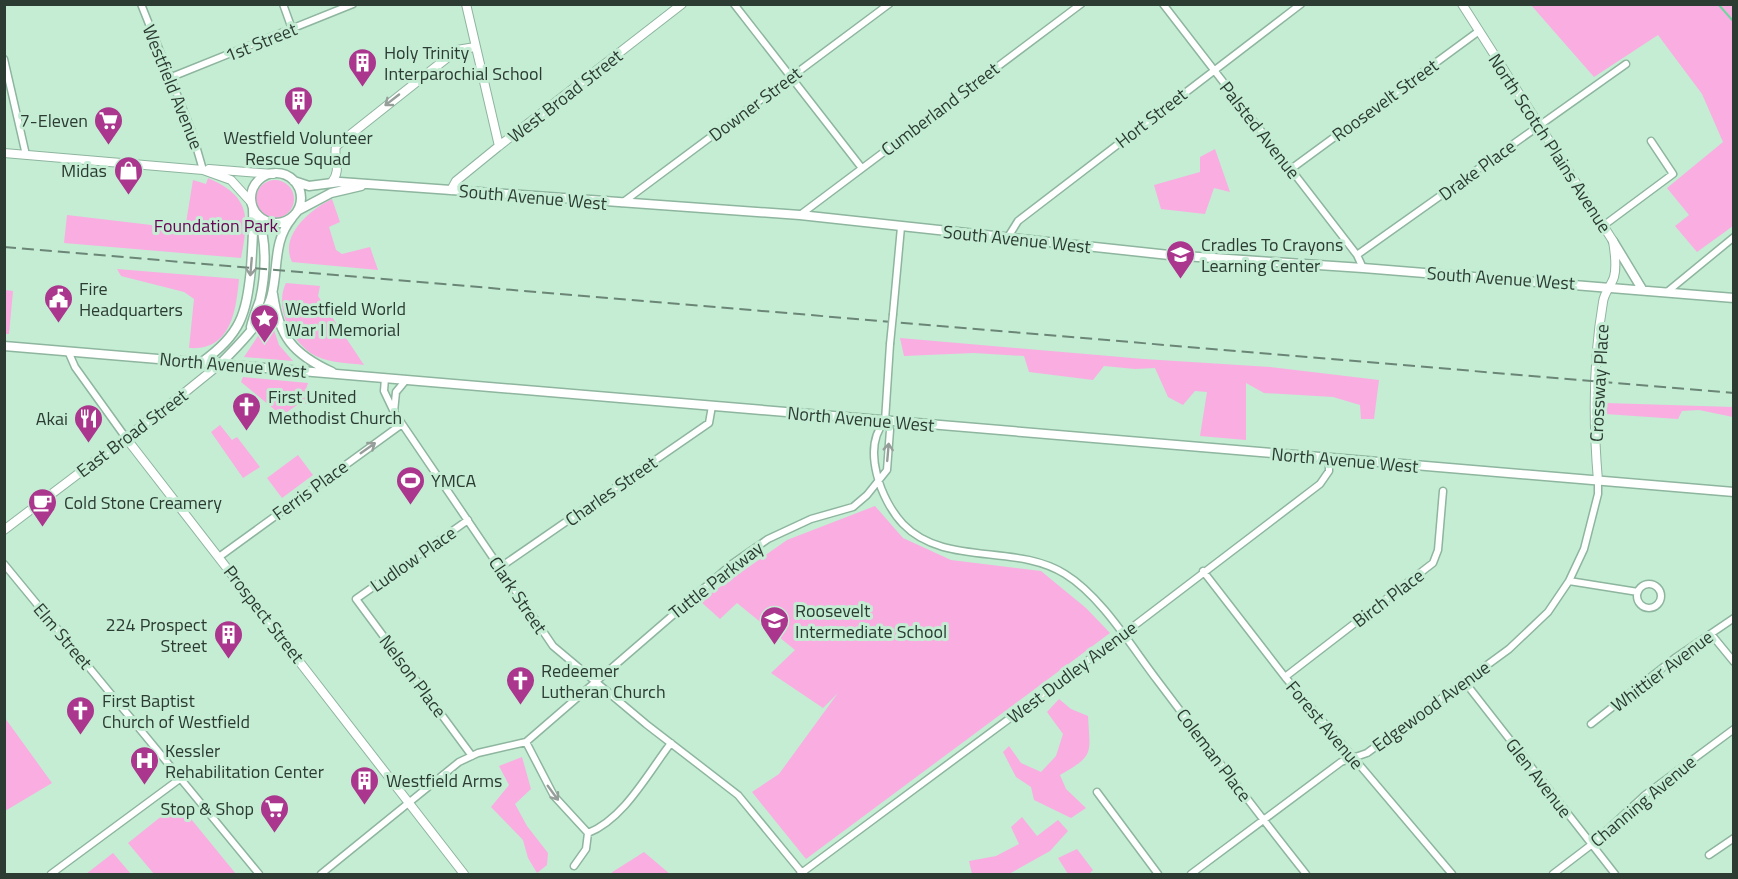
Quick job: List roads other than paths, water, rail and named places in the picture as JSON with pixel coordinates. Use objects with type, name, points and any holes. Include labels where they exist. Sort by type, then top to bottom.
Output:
[{"type":"main road","points":[[202,362],[228,342],[245,312],[253,243],[254,209],[257,182],[273,174],[282,174],[294,181],[301,194],[299,210],[292,218],[275,223],[254,209]]},
{"type":"main road","name":"South Avenue West","points":[[294,181],[309,186],[332,182],[800,215],[1169,255],[1642,289],[1734,298]]},
{"type":"main road","name":"South Avenue West","points":[[299,210],[331,193],[368,185]]},
{"type":"main road","name":"East Broad Street","points":[[251,327],[259,301],[264,250],[264,233],[254,209]]},
{"type":"main road","name":"East Broad Street","points":[[220,364],[251,327],[260,321],[266,311],[273,291],[279,238],[292,218]]},
{"type":"main road","points":[[1613,241],[1642,289]]},
{"type":"main road","points":[[273,291],[278,320],[294,349],[305,359],[338,374]]},
{"type":"main road","name":"North Avenue West","points":[[4,346],[1734,492]]},
{"type":"street","name":"Westfield Avenue","points":[[141,4],[192,132],[203,170]]},
{"type":"street","points":[[283,4],[292,29]]},
{"type":"street","name":"1st Street","points":[[169,78],[353,4]]},
{"type":"street","points":[[466,4],[499,146]]},
{"type":"street","name":"West Broad Street","points":[[451,190],[456,182],[499,146],[682,4]]},
{"type":"street","points":[[734,4],[861,167]]},
{"type":"street","name":"Downer Street","points":[[622,204],[889,4]]},
{"type":"street","name":"Cumberland Street","points":[[800,215],[1081,4]]},
{"type":"street","name":"Palsted Avenue","points":[[1163,4],[1357,255],[1363,268]]},
{"type":"street","name":"Hort Street","points":[[1008,237],[1018,220],[1301,4]]},
{"type":"street","name":"North Scotch Plains Avenue","points":[[1462,4],[1613,241],[1616,263],[1609,287]]},
{"type":"street","name":"Roosevelt Street","points":[[1291,169],[1479,31]]},
{"type":"street","points":[[332,182],[338,168],[336,146],[457,50],[476,47]]},
{"type":"street","points":[[4,59],[26,155]]},
{"type":"street","name":"Drake Place","points":[[1357,255],[1626,64]]},
{"type":"street","points":[[1604,226],[1673,174],[1650,141]]},
{"type":"street","points":[[4,153],[273,174]]},
{"type":"street","points":[[203,170],[231,180],[254,209]]},
{"type":"street","name":"Tuttle Parkway","points":[[526,742],[732,564],[789,528],[853,507],[887,470],[890,430],[885,421],[892,314],[901,227]]},
{"type":"street","points":[[1667,292],[1734,237]]},
{"type":"street","name":"Crossway Place","points":[[1598,481],[1594,425],[1603,300],[1609,287]]},
{"type":"street","name":"Prospect Street","points":[[68,351],[75,367],[126,438],[465,874]]},
{"type":"street","name":"East Broad Street","points":[[4,530],[220,364]]},
{"type":"street","name":"Clark Street","points":[[385,378],[384,391],[393,412],[553,646],[670,743],[738,795],[802,874]]},
{"type":"street","points":[[393,412],[396,392],[406,380]]},
{"type":"street","name":"Charles Street","points":[[499,568],[709,423],[712,406]]},
{"type":"street","name":"Tuttle Parkway","points":[[885,421],[878,429],[874,470],[895,515],[920,538],[944,547],[1039,562],[1064,573],[1083,588],[1122,635]]},
{"type":"street","name":"Ferris Place","points":[[219,557],[402,424]]},
{"type":"street","name":"West Dudley Avenue","points":[[802,874],[1122,635],[1325,479],[1329,458]]},
{"type":"street","name":"Edgewood Avenue","points":[[1191,874],[1341,762],[1367,753],[1530,630],[1548,612],[1569,581],[1591,525],[1598,494],[1598,481]]},
{"type":"street","name":"Birch Place","points":[[1285,677],[1433,563],[1438,550],[1443,491]]},
{"type":"street","name":"Ludlow Place","points":[[358,597],[468,520]]},
{"type":"street","name":"Elm Street","points":[[4,564],[259,874]]},
{"type":"street","name":"Forest Avenue","points":[[1203,571],[1351,758],[1452,874]]},
{"type":"street","points":[[1569,581],[1638,592]]},
{"type":"street","name":"Nelson Place","points":[[358,597],[356,599],[472,756]]},
{"type":"street","name":"Whittier Avenue","points":[[1591,724],[1675,658],[1734,618]]},
{"type":"street","points":[[1711,634],[1734,662]]},
{"type":"street","name":"Coleman Place","points":[[1122,635],[1306,874]]},
{"type":"street","name":"Glen Avenue","points":[[1464,681],[1615,874]]},
{"type":"street","name":"Channing Avenue","points":[[1553,874],[1592,845],[1645,795],[1734,729]]},
{"type":"street","points":[[321,874],[459,762],[472,756],[526,742],[554,796],[588,833],[586,849],[574,866]]},
{"type":"street","points":[[588,833],[598,829],[627,802],[670,743]]},
{"type":"street","points":[[51,874],[181,778]]},
{"type":"street","points":[[1097,792],[1158,874]]},
{"type":"street","points":[[1709,855],[1734,838]]},
{"type":"waterway","points":[[1718,4],[1734,22]]},
{"type":"railway","points":[[4,247],[1734,393]]},
{"type":"place","name":"Holy Trinity Interparochial School","points":[[363,88]]},
{"type":"place","name":"Westfield Volunteer Rescue Squad","points":[[298,126]]},
{"type":"place","name":"7-Eleven","points":[[109,146]]},
{"type":"place","name":"Midas","points":[[128,196]]},
{"type":"place","name":"Cradles To Crayons Learning Center","points":[[1180,280]]},
{"type":"place","name":"Fire Headquarters","points":[[58,324]]},
{"type":"place","name":"Westfield World War I Memorial","points":[[264,344]]},
{"type":"place","name":"First United Methodist Church","points":[[247,432]]},
{"type":"place","name":"Akai","points":[[89,444]]},
{"type":"place","name":"YMCA","points":[[410,506]]},
{"type":"place","name":"Cold Stone Creamery","points":[[43,528]]},
{"type":"place","name":"Roosevelt Intermediate School","points":[[774,646]]},
{"type":"place","name":"224 Prospect Street","points":[[228,660]]},
{"type":"place","name":"Redeemer Lutheran Church","points":[[520,706]]},
{"type":"place","name":"First Baptist Church of Westfield","points":[[81,736]]},
{"type":"place","name":"Kessler Rehabilitation Center","points":[[144,786]]},
{"type":"place","name":"Westfield Arms","points":[[365,806]]},
{"type":"place","name":"Stop & Shop","points":[[275,834]]},
{"type":"park label","name":"Foundation Park","points":[[216,225]]}]
